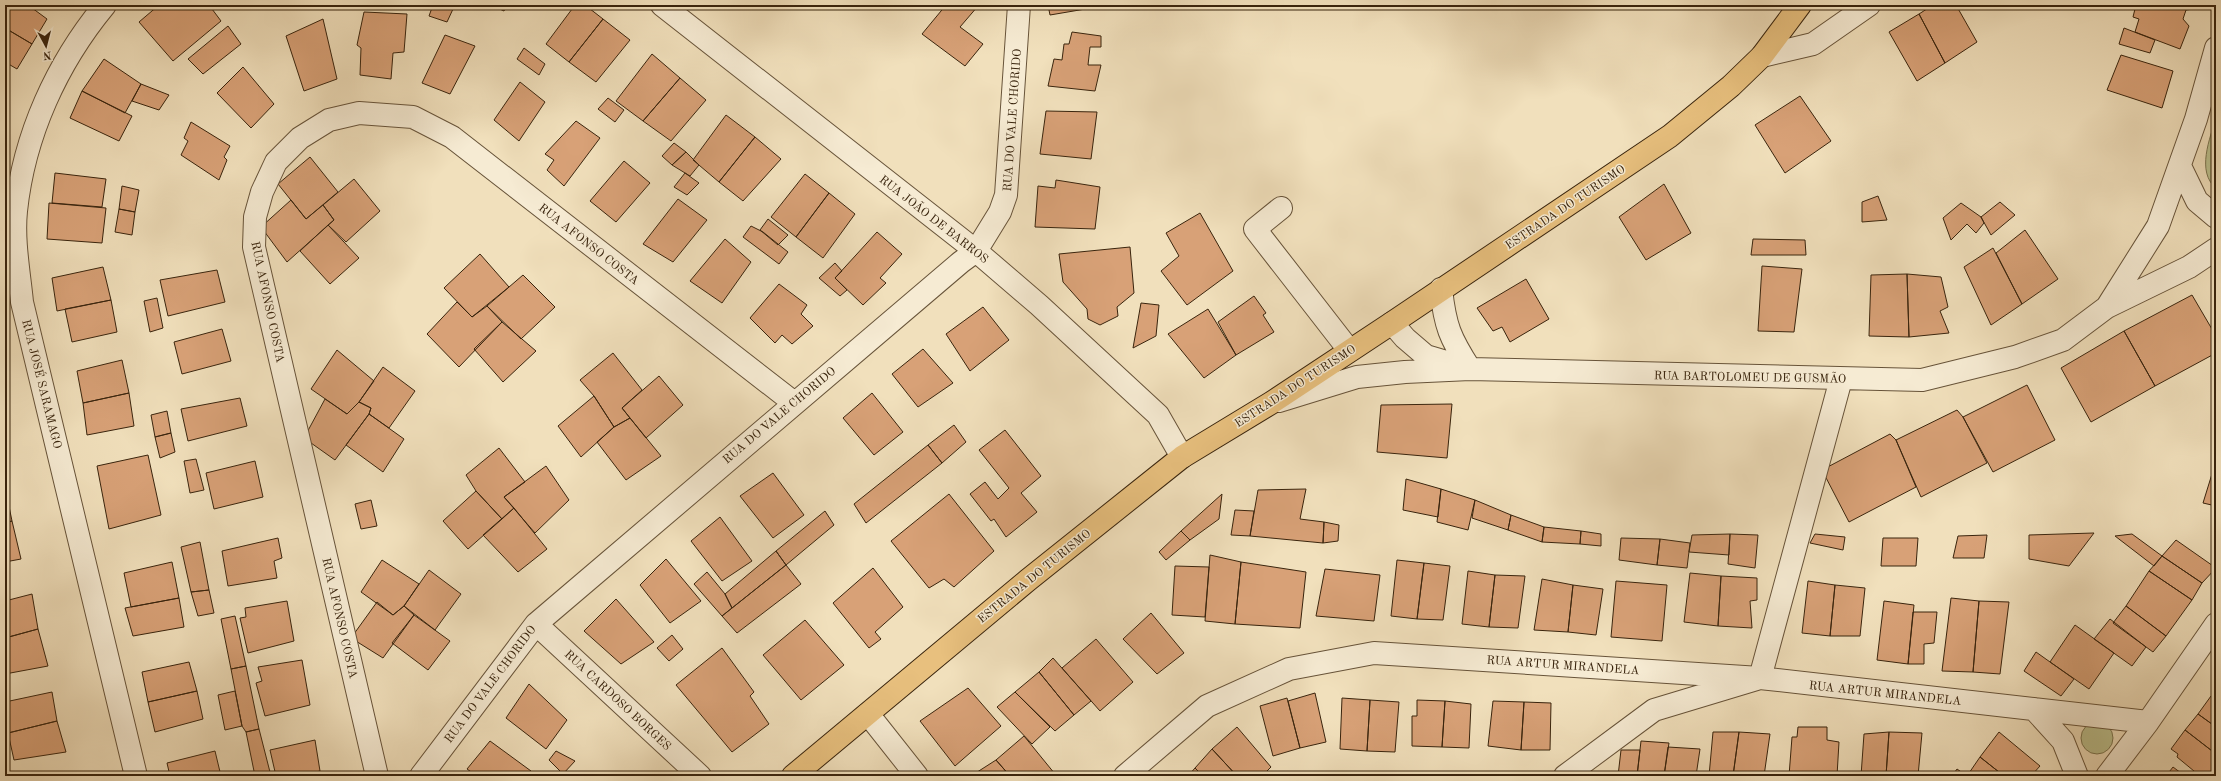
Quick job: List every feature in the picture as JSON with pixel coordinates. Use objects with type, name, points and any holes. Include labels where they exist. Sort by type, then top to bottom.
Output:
[{"type":"main road","name":"ESTRADA DO TURISMO","points":[[793,776],[1028,580],[1182,457],[1271,403],[1670,136],[1731,86],[1762,56],[1800,5]]},
{"type":"street","name":"RUA JOSÉ SARAMAGO","points":[[105,5],[84,31],[56,77],[34,131],[23,170],[16,212],[22,302],[136,776]]},
{"type":"street","name":"RUA JOÃO DE BARROS","points":[[662,5],[976,251],[1040,305],[1158,415],[1182,457]]},
{"type":"street","name":"RUA DO VALE CHORIDO","points":[[421,776],[536,624],[793,402],[976,251],[1000,212],[1006,195],[1019,5]]},
{"type":"street","points":[[1762,56],[1813,44],[1869,5]]},
{"type":"street","name":"RUA BARTOLOMEU DE GUSMÃO","points":[[2107,307],[2158,226],[2180,166],[2216,48]]},
{"type":"street","name":"RUA AFONSO COSTA","points":[[378,776],[254,247],[255,217],[262,192],[276,162],[300,138],[329,120],[359,113],[413,117],[438,128],[793,402]]},
{"type":"street","points":[[2180,166],[2197,201],[2216,217]]},
{"type":"street","points":[[1281,208],[1254,229],[1349,350]]},
{"type":"street","name":"RUA BARTOLOMEU DE GUSMÃO","points":[[1392,323],[1405,338],[1426,356],[1470,369],[1922,380],[2015,357],[2064,340],[2107,307],[2189,267],[2216,250]]},
{"type":"street","points":[[1271,403],[1357,377],[1470,369],[1452,341],[1444,314],[1441,289]]},
{"type":"street","points":[[1565,776],[1654,710],[1760,678],[1840,379]]},
{"type":"street","name":"RUA CARDOSO BORGES","points":[[536,624],[700,776]]},
{"type":"street","points":[[2107,776],[2148,722],[2216,624]]},
{"type":"street","name":"RUA ARTUR MIRANDELA","points":[[1125,776],[1208,706],[1289,669],[1374,653],[1760,678],[2148,722]]},
{"type":"street","points":[[2034,709],[2063,741],[2077,776]]},
{"type":"street","points":[[868,714],[917,776]]},
{"type":"green space","points":[[2216,118],[2216,188],[2210,181],[2207,173],[2206,154]]},
{"type":"green space","points":[[2094,722],[2100,722],[2110,729],[2113,738],[2112,744],[2106,751],[2100,754],[2094,754],[2084,747],[2081,741],[2081,735],[2088,725]]},
{"type":"building","points":[[5,5],[28,5],[47,19],[32,44],[5,28]]},
{"type":"building","points":[[159,5],[209,5],[221,21],[173,61],[139,22]]},
{"type":"building","points":[[433,5],[444,5],[453,9],[447,22],[429,16]]},
{"type":"building","points":[[491,5],[507,5],[504,11]]},
{"type":"building","points":[[575,5],[585,5],[603,19],[569,62],[546,44]]},
{"type":"building","points":[[946,5],[978,6],[960,27],[983,44],[965,66],[922,34]]},
{"type":"building","points":[[1048,5],[1103,5],[1103,6],[1050,15]]},
{"type":"building","points":[[1933,5],[1956,5],[1977,42],[1945,63],[1919,14]]},
{"type":"building","points":[[2136,5],[2195,5],[2194,9],[2186,10],[2183,19],[2189,26],[2180,49],[2135,32],[2139,19],[2133,17]]},
{"type":"building","points":[[364,12],[407,14],[404,52],[393,53],[391,79],[360,75],[361,48],[357,45]]},
{"type":"building","points":[[1919,14],[1945,63],[1917,81],[1889,32]]},
{"type":"building","points":[[323,19],[337,79],[304,91],[286,36]]},
{"type":"building","points":[[603,19],[630,40],[596,82],[569,62]]},
{"type":"building","points":[[228,26],[241,44],[203,74],[188,59]]},
{"type":"building","points":[[5,28],[32,44],[17,69],[5,62]]},
{"type":"building","points":[[2124,28],[2155,40],[2150,53],[2119,44]]},
{"type":"building","points":[[1072,32],[1101,36],[1101,47],[1090,47],[1088,65],[1101,65],[1095,91],[1048,86],[1054,59],[1062,60],[1064,44],[1069,44]]},
{"type":"building","points":[[445,35],[475,46],[450,94],[422,83]]},
{"type":"building","points":[[524,48],[545,64],[539,75],[517,59]]},
{"type":"building","points":[[652,54],[680,78],[643,121],[616,101]]},
{"type":"building","points":[[2121,55],[2173,71],[2162,108],[2107,90]]},
{"type":"building","points":[[104,59],[141,84],[125,113],[82,91]]},
{"type":"building","points":[[243,67],[274,104],[251,128],[217,93]]},
{"type":"building","points":[[680,78],[706,100],[671,141],[643,121]]},
{"type":"building","points":[[520,82],[545,102],[519,141],[494,120]]},
{"type":"building","points":[[141,84],[169,95],[159,110],[132,101]]},
{"type":"building","points":[[82,91],[132,116],[119,141],[70,118]]},
{"type":"building","points":[[1800,96],[1831,141],[1785,173],[1755,125]]},
{"type":"building","points":[[608,98],[624,110],[615,122],[598,109]]},
{"type":"building","points":[[1046,111],[1097,112],[1091,159],[1040,154]]},
{"type":"building","points":[[726,115],[755,137],[719,182],[693,160]]},
{"type":"building","points":[[576,121],[600,138],[564,186],[547,170],[554,160],[545,154]]},
{"type":"building","points":[[191,122],[230,146],[224,157],[227,160],[219,180],[181,155],[188,141],[184,138]]},
{"type":"building","points":[[755,137],[781,159],[743,201],[719,182]]},
{"type":"building","points":[[674,143],[686,152],[672,165],[662,156]]},
{"type":"building","points":[[686,152],[699,165],[690,176],[672,165]]},
{"type":"building","points":[[310,157],[338,192],[306,219],[278,184]]},
{"type":"building","points":[[624,161],[650,183],[616,222],[590,201]]},
{"type":"building","points":[[55,173],[106,179],[102,207],[52,203]]},
{"type":"building","points":[[685,173],[699,183],[687,195],[674,187]]},
{"type":"building","points":[[805,174],[829,193],[796,237],[771,217]]},
{"type":"building","points":[[354,179],[380,211],[346,242],[328,225],[334,220],[323,205]]},
{"type":"building","points":[[1056,180],[1100,187],[1095,229],[1035,227],[1038,186],[1055,188]]},
{"type":"building","points":[[1664,184],[1691,233],[1646,260],[1619,217]]},
{"type":"building","points":[[122,186],[139,190],[135,212],[119,209]]},
{"type":"building","points":[[829,193],[855,214],[823,258],[796,237]]},
{"type":"building","points":[[1878,196],[1887,220],[1862,222],[1862,202]]},
{"type":"building","points":[[678,199],[707,220],[673,262],[643,244]]},
{"type":"building","points":[[291,200],[306,219],[323,205],[334,220],[287,262],[261,227]]},
{"type":"building","points":[[2000,202],[2015,215],[1991,235],[1981,217]]},
{"type":"building","points":[[49,203],[106,208],[102,243],[47,239]]},
{"type":"building","points":[[1961,203],[1981,217],[1984,223],[1976,233],[1967,224],[1951,240],[1943,218]]},
{"type":"building","points":[[119,209],[135,212],[132,235],[115,232]]},
{"type":"building","points":[[1200,213],[1233,271],[1187,305],[1161,271],[1179,256],[1166,233]]},
{"type":"building","points":[[768,219],[788,235],[778,245],[760,230]]},
{"type":"building","points":[[328,225],[359,258],[330,284],[300,251]]},
{"type":"building","points":[[751,226],[763,232],[788,252],[779,264],[743,237]]},
{"type":"building","points":[[2025,230],[2058,279],[2022,304],[1996,253]]},
{"type":"building","points":[[877,232],[902,254],[880,278],[886,283],[863,305],[835,278]]},
{"type":"building","points":[[725,239],[751,262],[722,303],[690,281]]},
{"type":"building","points":[[1753,239],[1805,240],[1806,255],[1751,255]]},
{"type":"building","points":[[1130,247],[1134,293],[1117,307],[1118,316],[1100,325],[1088,319],[1087,309],[1063,282],[1059,254]]},
{"type":"building","points":[[1993,248],[2022,304],[1991,325],[1964,267]]},
{"type":"building","points":[[480,254],[509,287],[472,317],[444,288]]},
{"type":"building","points":[[835,263],[842,271],[835,278],[847,290],[840,296],[819,278]]},
{"type":"building","points":[[1762,266],[1802,269],[1794,332],[1758,331]]},
{"type":"building","points":[[103,267],[111,300],[57,311],[52,278]]},
{"type":"building","points":[[217,270],[225,302],[168,316],[160,280]]},
{"type":"building","points":[[1907,274],[1909,337],[1869,336],[1871,275]]},
{"type":"building","points":[[1907,274],[1941,277],[1948,307],[1940,311],[1949,333],[1909,337]]},
{"type":"building","points":[[523,275],[555,307],[521,339],[487,306]]},
{"type":"building","points":[[1526,279],[1549,319],[1510,342],[1502,327],[1493,331],[1477,308]]},
{"type":"building","points":[[779,284],[807,305],[801,314],[813,326],[792,344],[782,335],[775,343],[750,318]]},
{"type":"building","points":[[2192,295],[2216,336],[2216,353],[2155,386],[2124,331]]},
{"type":"building","points":[[1254,296],[1266,313],[1263,315],[1274,332],[1236,355],[1218,322]]},
{"type":"building","points":[[157,298],[163,328],[150,332],[144,301]]},
{"type":"building","points":[[111,300],[117,332],[72,342],[65,309]]},
{"type":"building","points":[[457,302],[472,317],[487,306],[502,322],[459,367],[427,334]]},
{"type":"building","points":[[1141,303],[1159,305],[1156,336],[1133,348]]},
{"type":"building","points":[[983,307],[1009,340],[970,371],[946,334]]},
{"type":"building","points":[[1208,309],[1236,355],[1204,378],[1168,334]]},
{"type":"building","points":[[502,322],[536,351],[503,382],[474,349]]},
{"type":"building","points":[[222,329],[231,361],[182,374],[174,342]]},
{"type":"building","points":[[2124,331],[2155,386],[2091,422],[2061,368]]},
{"type":"building","points":[[923,349],[953,383],[918,407],[892,374]]},
{"type":"building","points":[[337,350],[374,381],[359,402],[347,414],[311,389]]},
{"type":"building","points":[[613,353],[642,390],[622,408],[630,418],[614,427],[594,396],[580,380]]},
{"type":"building","points":[[122,360],[129,393],[83,403],[77,371]]},
{"type":"building","points":[[383,367],[415,391],[389,428],[369,414],[371,408],[359,402]]},
{"type":"building","points":[[659,376],[683,405],[646,438],[622,408]]},
{"type":"building","points":[[2027,385],[2055,440],[1993,472],[1963,417]]},
{"type":"building","points":[[129,393],[134,426],[87,435],[83,403]]},
{"type":"building","points":[[872,393],[903,432],[874,455],[843,418]]},
{"type":"building","points":[[594,396],[614,427],[581,457],[558,426]]},
{"type":"building","points":[[240,398],[247,426],[188,441],[181,409]]},
{"type":"building","points":[[325,399],[347,414],[359,402],[371,408],[369,414],[335,460],[304,438]]},
{"type":"building","points":[[1452,404],[1447,458],[1377,452],[1381,405]]},
{"type":"building","points":[[1957,410],[1963,417],[1987,463],[1921,497],[1896,440]]},
{"type":"building","points":[[167,411],[171,433],[155,437],[151,415]]},
{"type":"building","points":[[369,414],[404,439],[383,472],[346,445]]},
{"type":"building","points":[[630,418],[661,456],[626,480],[597,442],[614,427]]},
{"type":"building","points":[[954,425],[966,442],[942,463],[928,445]]},
{"type":"building","points":[[1005,430],[1041,476],[1021,493],[1037,512],[1006,537],[994,519],[991,521],[970,494],[985,482],[998,499],[1009,488],[979,450]]},
{"type":"building","points":[[171,433],[175,452],[160,458],[155,437]]},
{"type":"building","points":[[1890,434],[1896,440],[1916,487],[1849,522],[1822,470]]},
{"type":"building","points":[[928,445],[942,463],[866,523],[854,504]]},
{"type":"building","points":[[499,448],[525,482],[504,497],[514,508],[502,519],[476,491],[466,475]]},
{"type":"building","points":[[148,455],[161,515],[109,529],[97,466]]},
{"type":"building","points":[[196,459],[204,490],[190,493],[184,461]]},
{"type":"building","points":[[255,461],[263,497],[214,509],[206,473]]},
{"type":"building","points":[[2216,461],[2216,506],[2203,503]]},
{"type":"building","points":[[546,466],[569,500],[535,533],[504,497]]},
{"type":"building","points":[[773,473],[804,515],[773,538],[740,496]]},
{"type":"building","points":[[1406,479],[1441,489],[1438,517],[1403,510]]},
{"type":"building","points":[[5,487],[12,521],[5,523]]},
{"type":"building","points":[[1306,489],[1300,519],[1324,522],[1323,543],[1250,536],[1258,490]]},
{"type":"building","points":[[1441,489],[1475,500],[1468,530],[1437,522]]},
{"type":"building","points":[[476,491],[502,519],[468,549],[443,521]]},
{"type":"building","points":[[949,494],[994,551],[954,587],[944,579],[929,588],[891,541]]},
{"type":"building","points":[[1222,494],[1219,519],[1190,540],[1181,531]]},
{"type":"building","points":[[371,500],[377,526],[361,529],[355,504]]},
{"type":"building","points":[[1475,500],[1511,515],[1508,530],[1472,518]]},
{"type":"building","points":[[514,508],[547,549],[518,572],[483,535]]},
{"type":"building","points":[[1235,510],[1254,511],[1250,536],[1231,535]]},
{"type":"building","points":[[825,511],[834,525],[786,565],[776,551]]},
{"type":"building","points":[[1511,515],[1544,527],[1542,542],[1508,530]]},
{"type":"building","points":[[720,517],[752,561],[722,581],[691,541]]},
{"type":"building","points":[[12,521],[21,559],[5,562],[5,523]]},
{"type":"building","points":[[1324,522],[1339,525],[1338,541],[1323,543]]},
{"type":"building","points":[[1544,527],[1581,531],[1580,544],[1542,542]]},
{"type":"building","points":[[1181,531],[1190,540],[1166,560],[1159,552]]},
{"type":"building","points":[[1581,531],[1601,534],[1601,546],[1580,544]]},
{"type":"building","points":[[2094,533],[2069,566],[2029,559],[2029,535]]},
{"type":"building","points":[[1730,534],[1758,535],[1755,568],[1728,564]]},
{"type":"building","points":[[1730,534],[1729,555],[1689,552],[1692,535]]},
{"type":"building","points":[[1815,534],[1845,537],[1843,550],[1810,543]]},
{"type":"building","points":[[2132,534],[2162,556],[2154,566],[2115,536]]},
{"type":"building","points":[[1987,535],[1984,558],[1953,558],[1958,536]]},
{"type":"building","points":[[278,538],[282,558],[274,561],[277,578],[228,586],[222,551]]},
{"type":"building","points":[[1621,538],[1660,539],[1657,565],[1619,560]]},
{"type":"building","points":[[1883,538],[1918,538],[1916,566],[1881,566]]},
{"type":"building","points":[[1660,539],[1690,543],[1687,568],[1657,565]]},
{"type":"building","points":[[2176,540],[2216,568],[2202,583],[2162,556]]},
{"type":"building","points":[[200,542],[209,590],[191,592],[181,547]]},
{"type":"building","points":[[776,551],[786,565],[732,608],[725,594]]},
{"type":"building","points":[[1210,555],[1241,562],[1235,624],[1205,621]]},
{"type":"building","points":[[2162,556],[2202,583],[2192,600],[2149,571]]},
{"type":"building","points":[[666,559],[701,601],[670,623],[640,585]]},
{"type":"building","points":[[382,560],[419,584],[404,606],[393,615],[361,592]]},
{"type":"building","points":[[1397,560],[1424,563],[1417,619],[1391,616]]},
{"type":"building","points":[[172,562],[179,598],[131,607],[124,573]]},
{"type":"building","points":[[1241,562],[1306,572],[1300,628],[1235,624]]},
{"type":"building","points":[[1424,563],[1450,566],[1443,620],[1417,619]]},
{"type":"building","points":[[786,565],[801,584],[737,633],[722,616]]},
{"type":"building","points":[[1175,566],[1209,567],[1205,617],[1172,615]]},
{"type":"building","points":[[873,568],[903,607],[875,632],[881,639],[869,648],[833,603]]},
{"type":"building","points":[[1325,569],[1380,575],[1374,621],[1316,616]]},
{"type":"building","points":[[429,570],[461,594],[435,630],[404,606]]},
{"type":"building","points":[[1468,571],[1495,575],[1489,627],[1462,624]]},
{"type":"building","points":[[2149,571],[2192,600],[2166,636],[2126,606]]},
{"type":"building","points":[[707,572],[725,594],[732,608],[722,616],[694,584]]},
{"type":"building","points":[[1690,573],[1721,576],[1718,626],[1684,622]]},
{"type":"building","points":[[1495,575],[1525,576],[1518,628],[1489,627]]},
{"type":"building","points":[[1721,576],[1757,578],[1757,600],[1750,601],[1752,628],[1718,626]]},
{"type":"building","points":[[1542,579],[1573,585],[1568,632],[1534,630]]},
{"type":"building","points":[[1616,581],[1667,585],[1662,641],[1611,637]]},
{"type":"building","points":[[1808,581],[1835,585],[1830,636],[1802,633]]},
{"type":"building","points":[[1573,585],[1603,589],[1596,635],[1568,632]]},
{"type":"building","points":[[1835,585],[1865,588],[1860,636],[1830,636]]},
{"type":"building","points":[[209,590],[214,613],[198,616],[191,592]]},
{"type":"building","points":[[32,594],[38,629],[5,638],[5,601]]},
{"type":"building","points":[[179,598],[184,627],[133,636],[125,608]]},
{"type":"building","points":[[1951,598],[1979,601],[1973,672],[1942,671]]},
{"type":"building","points":[[616,599],[654,642],[621,664],[584,631]]},
{"type":"building","points":[[287,601],[294,641],[248,653],[240,618],[246,617],[245,608]]},
{"type":"building","points":[[1884,601],[1914,605],[1908,664],[1877,660]]},
{"type":"building","points":[[1979,601],[2009,602],[2000,674],[1973,672]]},
{"type":"building","points":[[377,602],[393,615],[404,606],[414,615],[383,658],[351,638]]},
{"type":"building","points":[[2126,606],[2166,636],[2153,652],[2113,623]]},
{"type":"building","points":[[1913,612],[1937,612],[1934,643],[1924,644],[1924,664],[1908,664]]},
{"type":"building","points":[[1151,613],[1184,653],[1157,674],[1123,639]]},
{"type":"building","points":[[414,615],[450,641],[428,670],[392,643]]},
{"type":"building","points":[[235,616],[246,666],[231,669],[221,619]]},
{"type":"building","points":[[2110,619],[2146,647],[2132,666],[2094,639]]},
{"type":"building","points":[[805,620],[844,665],[801,700],[763,655]]},
{"type":"building","points":[[2075,625],[2114,653],[2089,689],[2050,662]]},
{"type":"building","points":[[38,629],[48,666],[5,674],[5,638]]},
{"type":"building","points":[[672,635],[683,649],[669,661],[657,648]]},
{"type":"building","points":[[1096,639],[1133,682],[1100,711],[1062,668]]},
{"type":"building","points":[[722,648],[754,692],[750,696],[769,724],[732,752],[676,685]]},
{"type":"building","points":[[2036,652],[2074,679],[2061,696],[2024,671]]},
{"type":"building","points":[[1053,658],[1091,701],[1074,715],[1039,672]]},
{"type":"building","points":[[302,660],[310,705],[265,716],[256,683],[262,681],[258,667]]},
{"type":"building","points":[[189,662],[197,691],[148,702],[142,672]]},
{"type":"building","points":[[246,666],[259,729],[246,732],[242,726],[231,669]]},
{"type":"building","points":[[1039,672],[1074,715],[1055,731],[1015,692]]},
{"type":"building","points":[[529,684],[567,720],[546,749],[506,718]]},
{"type":"building","points":[[968,688],[1001,726],[955,766],[920,721]]},
{"type":"building","points":[[197,691],[203,719],[155,732],[148,702]]},
{"type":"building","points":[[235,691],[242,726],[225,730],[218,695]]},
{"type":"building","points":[[52,692],[57,721],[8,733],[5,702]]},
{"type":"building","points":[[1015,692],[1050,727],[1032,744],[997,707]]},
{"type":"building","points":[[1315,693],[1326,742],[1300,748],[1288,701]]},
{"type":"building","points":[[2211,696],[2216,700],[2216,727],[2198,714]]},
{"type":"building","points":[[1287,698],[1300,748],[1273,756],[1260,706]]},
{"type":"building","points":[[1342,698],[1370,700],[1367,751],[1340,749]]},
{"type":"building","points":[[1370,700],[1399,702],[1395,752],[1367,751]]},
{"type":"building","points":[[1417,700],[1445,701],[1442,747],[1412,746],[1412,716],[1417,716]]},
{"type":"building","points":[[1445,701],[1471,704],[1469,748],[1442,747]]},
{"type":"building","points":[[1493,701],[1524,702],[1521,750],[1488,746]]},
{"type":"building","points":[[1524,702],[1551,703],[1550,750],[1521,750]]},
{"type":"building","points":[[2198,714],[2216,727],[2216,754],[2185,730]]},
{"type":"building","points":[[57,721],[66,752],[14,760],[8,733]]},
{"type":"building","points":[[1237,727],[1271,767],[1262,776],[1237,776],[1212,749]]},
{"type":"building","points":[[1798,727],[1827,727],[1827,740],[1839,742],[1837,776],[1789,776],[1792,737],[1797,737]]},
{"type":"building","points":[[259,729],[271,776],[255,776],[246,732]]},
{"type":"building","points":[[2185,730],[2216,754],[2216,771],[2212,776],[2200,776],[2177,757],[2178,754],[2171,749]]},
{"type":"building","points":[[1713,732],[1739,732],[1733,776],[1709,776]]},
{"type":"building","points":[[1739,732],[1770,734],[1764,776],[1733,776]]},
{"type":"building","points":[[1889,732],[1886,776],[1861,776],[1864,734]]},
{"type":"building","points":[[1889,732],[1922,733],[1918,776],[1886,776]]},
{"type":"building","points":[[1999,732],[2040,766],[2031,776],[2004,776],[1980,757]]},
{"type":"building","points":[[1024,736],[1055,774],[1052,776],[1010,776],[996,760]]},
{"type":"building","points":[[315,740],[320,771],[298,776],[276,776],[270,750]]},
{"type":"building","points":[[490,741],[531,771],[527,776],[477,776],[467,769]]},
{"type":"building","points":[[1641,741],[1669,743],[1664,776],[1637,776]]},
{"type":"building","points":[[1668,747],[1700,749],[1696,776],[1664,776]]},
{"type":"building","points":[[1212,749],[1237,776],[1203,776],[1195,768]]},
{"type":"building","points":[[1621,750],[1640,750],[1637,776],[1618,776]]},
{"type":"building","points":[[215,751],[221,776],[170,776],[167,763]]},
{"type":"building","points":[[556,751],[575,761],[563,774],[549,760]]},
{"type":"building","points":[[1980,757],[2004,776],[1967,776]]},
{"type":"building","points":[[996,760],[1010,776],[971,776]]},
{"type":"building","points":[[2173,767],[2185,776],[2166,776]]},
{"type":"building","points":[[1195,768],[1203,776],[1188,776]]},
{"type":"building","points":[[1957,769],[1967,776],[1952,776]]}]
